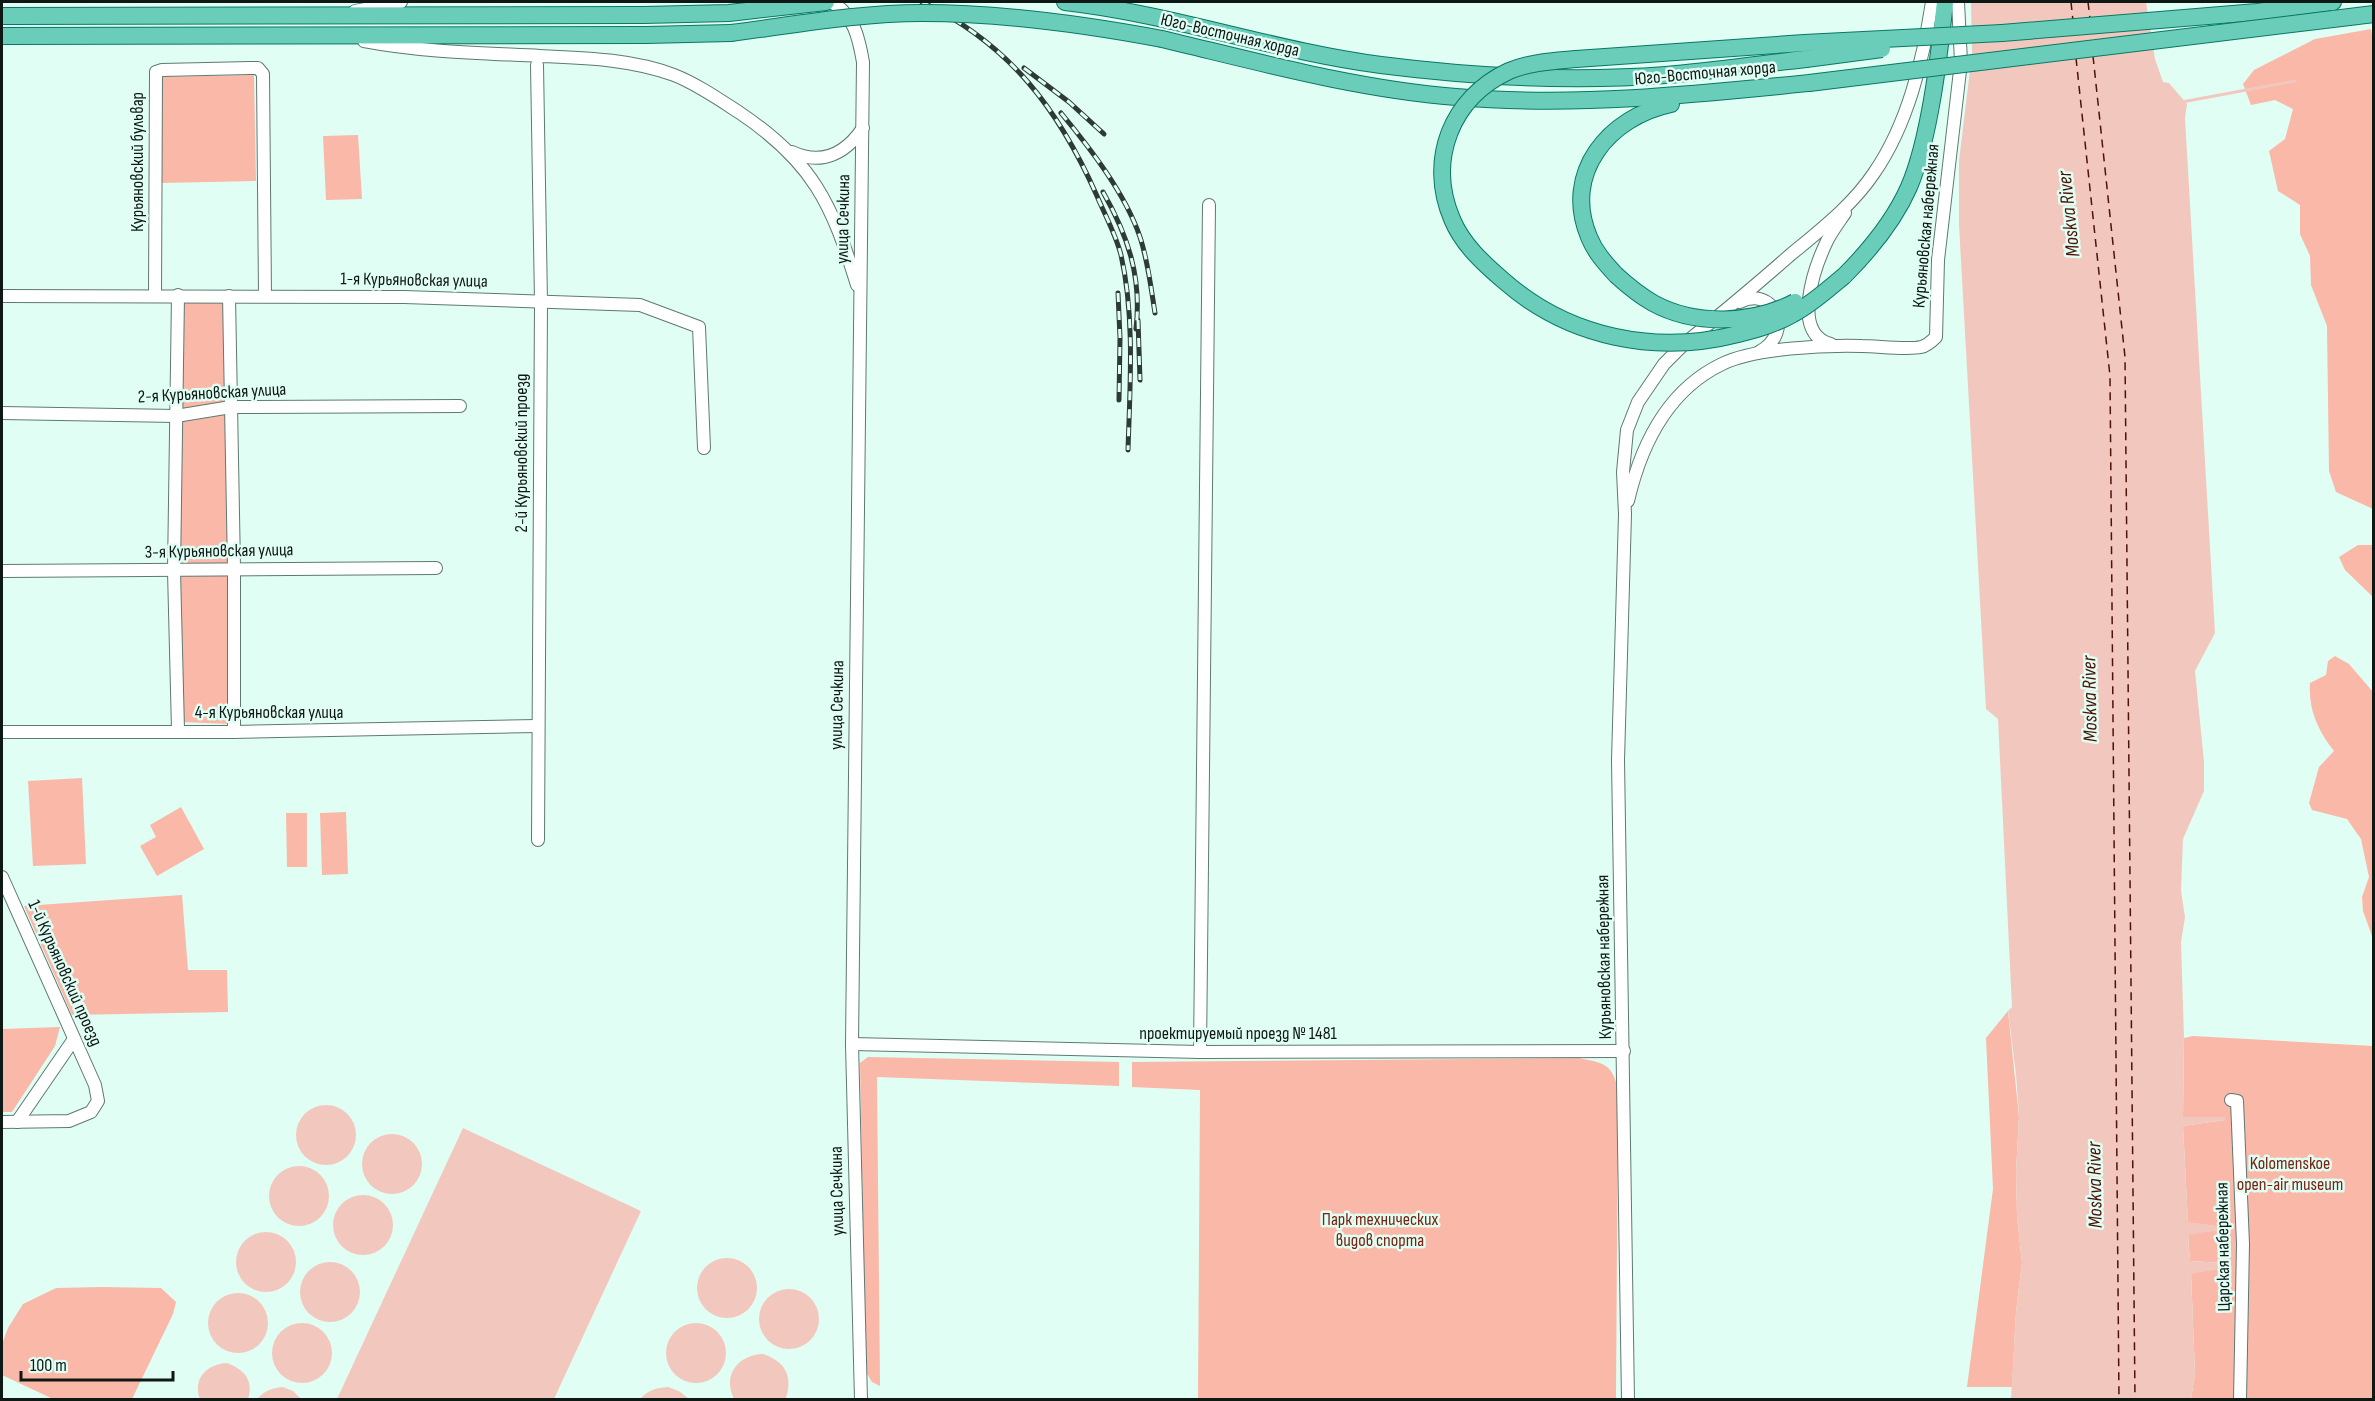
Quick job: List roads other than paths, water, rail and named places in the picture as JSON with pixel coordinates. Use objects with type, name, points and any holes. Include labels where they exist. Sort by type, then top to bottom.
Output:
[{"type":"main road","points":[[2,16],[644,15],[729,13],[826,2]]},
{"type":"main road","name":"Юго-Восточная хорда","points":[[1065,2],[1168,19],[1284,47],[1379,65],[1462,73],[1571,79],[1642,76],[1805,51]]},
{"type":"main road","points":[[1945,2],[1929,111],[1919,158],[1909,187],[1880,236],[1844,276],[1793,314],[1761,328],[1714,340],[1678,344],[1643,342],[1582,328],[1518,294],[1468,245],[1452,220],[1443,191],[1442,167],[1446,141],[1455,118],[1488,84],[1510,71],[1544,62],[1576,58],[1805,51],[2002,33],[2257,12],[2332,2]]},
{"type":"main road","points":[[2257,12],[2285,2]]},
{"type":"main road","name":"Юго-Восточная хорда","points":[[2,36],[646,35],[731,33],[860,17],[920,13],[997,15],[1082,24],[1162,39],[1279,67],[1377,87],[1456,97],[1573,101],[1668,97],[1809,83],[2373,14]]},
{"type":"main road","points":[[1734,91],[1659,106],[1638,114],[1620,125],[1605,140],[1594,155],[1586,173],[1582,193],[1583,216],[1589,237],[1599,256],[1616,275],[1654,303],[1676,312],[1705,319],[1744,318],[1787,306],[1844,276]]},
{"type":"street","points":[[334,16],[401,2]]},
{"type":"street","name":"улица Сечкина","points":[[831,2],[840,6],[849,18],[859,39],[863,62],[852,1044],[859,1398]]},
{"type":"street","name":"Курьяновская набережная","points":[[1628,1400],[1618,760],[1623,472],[1627,430],[1638,402],[1664,364],[1684,344],[1816,234],[1855,197],[1874,173],[1895,137],[1914,85],[1932,2]]},
{"type":"street","name":"Курьяновская набережная","points":[[1624,514],[1642,452],[1670,405],[1693,381],[1724,363],[1754,354],[1836,345],[1920,347],[1936,337],[1938,260],[1961,62],[1958,2]]},
{"type":"street","points":[[336,35],[399,48],[598,59],[640,65],[675,75],[714,96],[760,127],[789,150],[804,167],[820,191],[847,251],[860,296]]},
{"type":"street","name":"2-й Курьяновский проезд","points":[[537,65],[541,302],[538,840]]},
{"type":"street","name":"Курьяновский бульвар","points":[[154,295],[156,72],[258,68],[264,74],[265,296]]},
{"type":"street","points":[[789,150],[812,158],[832,156],[851,143],[863,128]]},
{"type":"street","points":[[1836,345],[1827,343],[1814,334],[1810,327],[1808,304],[1818,265],[1828,240],[1855,197]]},
{"type":"street","points":[[1200,1052],[1209,205]]},
{"type":"street","points":[[178,295],[174,571],[178,730]]},
{"type":"street","name":"1-я Курьяновская улица","points":[[2,297],[178,295],[404,297],[639,305],[699,327],[704,448]]},
{"type":"street","points":[[228,296],[234,568],[234,732]]},
{"type":"street","points":[[1726,310],[1750,298],[1763,301],[1773,309],[1778,320],[1778,333],[1771,344],[1754,354]]},
{"type":"street","name":"2-я Курьяновская улица","points":[[2,413],[176,416],[231,407],[460,406]]},
{"type":"street","name":"3-я Курьяновская улица","points":[[2,571],[436,568]]},
{"type":"street","name":"4-я Курьяновская улица","points":[[2,732],[178,730],[234,732],[537,726]]},
{"type":"street","name":"1-й Курьяновский проезд","points":[[2,877],[95,1085],[98,1101],[91,1112],[69,1121],[17,1122]]},
{"type":"street","points":[[2,1122],[17,1122],[75,1039]]},
{"type":"street","name":"проектируемый проезд № 1481","points":[[852,1044],[1200,1052],[1624,1051]]},
{"type":"street","name":"Царская набережная","points":[[2231,1100],[2237,1101],[2243,1244],[2241,1400]]},
{"type":"water","name":"Moskva River","points":[[1971,2],[2146,2],[2155,59],[2163,82],[2169,83],[2187,104],[2185,118],[2215,633],[2195,671],[2204,762],[2204,791],[2183,839],[2181,891],[2185,917],[2181,942],[2184,1038],[2183,1117],[2225,1117],[2225,1120],[2183,1126],[2188,1222],[2226,1227],[2226,1229],[2188,1235],[2190,1261],[2224,1263],[2224,1268],[2191,1274],[2195,1374],[2191,1399],[2011,1399],[2016,1312],[2022,1263],[2017,1216],[2016,1172],[2019,1116],[2008,1011],[2012,1007],[1998,719],[1986,709],[1959,225],[1959,161],[1972,53]]},
{"type":"water","points":[[326,1105],[343,1110],[351,1118],[356,1135],[351,1152],[343,1160],[326,1165],[309,1160],[301,1152],[296,1135],[301,1118],[309,1110]]},
{"type":"water","points":[[463,1128],[641,1211],[554,1399],[337,1399]]},
{"type":"water","points":[[392,1134],[409,1139],[417,1147],[422,1164],[417,1181],[409,1189],[392,1194],[375,1189],[367,1181],[362,1164],[367,1147],[375,1139]]},
{"type":"water","points":[[299,1166],[316,1171],[324,1179],[329,1196],[324,1213],[316,1221],[299,1226],[282,1221],[274,1213],[269,1196],[274,1179],[282,1171]]},
{"type":"water","points":[[363,1195],[380,1200],[388,1208],[393,1225],[388,1242],[380,1250],[363,1255],[346,1250],[338,1242],[333,1225],[338,1208],[346,1200]]},
{"type":"water","points":[[266,1232],[283,1237],[291,1245],[296,1262],[291,1279],[283,1287],[266,1292],[249,1287],[241,1279],[236,1262],[241,1245],[249,1237]]},
{"type":"water","points":[[727,1258],[744,1263],[752,1271],[757,1288],[752,1305],[744,1313],[727,1318],[710,1313],[702,1305],[697,1288],[702,1271],[710,1263]]},
{"type":"water","points":[[330,1262],[347,1267],[355,1275],[360,1292],[355,1309],[347,1317],[330,1322],[313,1317],[305,1309],[300,1292],[305,1275],[313,1267]]},
{"type":"water","points":[[789,1289],[810,1298],[819,1319],[810,1340],[789,1349],[768,1340],[759,1319],[768,1298]]},
{"type":"water","points":[[238,1293],[255,1298],[263,1306],[268,1323],[263,1340],[255,1348],[238,1353],[221,1348],[213,1340],[208,1323],[213,1306],[221,1298]]},
{"type":"water","points":[[302,1323],[319,1328],[327,1336],[332,1353],[327,1370],[319,1378],[302,1383],[285,1378],[277,1370],[272,1353],[277,1336],[285,1328]]},
{"type":"water","points":[[696,1323],[717,1332],[726,1353],[717,1374],[696,1383],[675,1374],[666,1353],[675,1332]]},
{"type":"water","points":[[763,1354],[777,1361],[785,1370],[788,1376],[786,1398],[734,1399],[730,1382],[731,1374],[746,1358]]},
{"type":"water","points":[[227,1363],[246,1376],[250,1387],[248,1399],[200,1399],[198,1385],[203,1374],[213,1366]]},
{"type":"water","points":[[283,1387],[293,1391],[301,1399],[257,1399],[268,1390]]},
{"type":"water","points":[[668,1387],[679,1391],[689,1399],[640,1399],[653,1390]]},
{"type":"waterway","points":[[2182,102],[2295,81]]},
{"type":"railway","points":[[922,2],[981,38],[1028,82],[1066,135],[1097,196],[1119,248],[1128,303],[1130,327],[1128,450]]},
{"type":"railway","points":[[1024,68],[1069,102],[1104,134]]},
{"type":"railway","points":[[1061,113],[1106,172],[1133,220],[1145,255],[1155,313]]},
{"type":"railway","points":[[1103,192],[1120,225],[1135,274],[1136,329]]},
{"type":"railway","points":[[1118,293],[1119,400]]},
{"type":"railway","points":[[1138,320],[1140,380]]},
{"type":"park label","name":"Kolomenskoe open-air museum","points":[[2290,1173]]},
{"type":"park label","name":"Парк технических видов спорта","points":[[1380,1229]]}]
